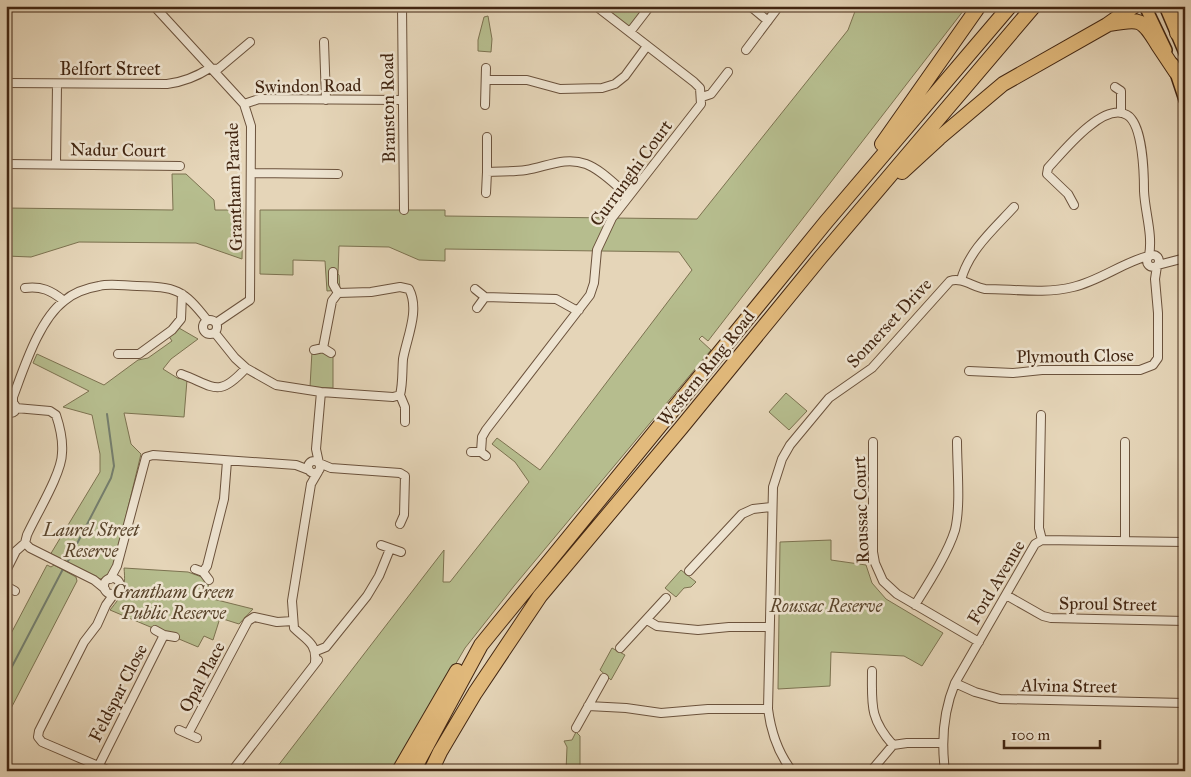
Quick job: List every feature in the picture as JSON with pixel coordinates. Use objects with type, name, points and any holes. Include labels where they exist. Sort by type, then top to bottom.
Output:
[{"type":"highway","points":[[826,222],[979,6]]},
{"type":"highway","name":"Western Ring Road","points":[[413,771],[481,645],[826,222],[1010,6]]},
{"type":"highway","name":"Western Ring Road","points":[[431,771],[475,693],[540,596],[820,258],[1034,6]]},
{"type":"highway","points":[[820,258],[881,193],[938,138],[975,106],[1003,84],[1107,25],[1134,6]]},
{"type":"highway","points":[[1176,6],[1177,33]]},
{"type":"highway","points":[[1107,25],[1132,21],[1147,27],[1182,72]]},
{"type":"highway","points":[[399,771],[461,665],[481,645]]},
{"type":"highway","points":[[435,771],[440,752]]},
{"type":"main road","points":[[1145,6],[1182,72],[1185,100]]},
{"type":"main road","points":[[1165,6],[1185,53]]},
{"type":"street","name":"Grantham Parade","points":[[154,6],[244,104],[251,126],[250,300],[216,323]]},
{"type":"street","name":"Branston Road","points":[[402,6],[404,210]]},
{"type":"street","points":[[596,6],[694,82],[700,88],[702,97]]},
{"type":"street","points":[[630,32],[650,6]]},
{"type":"street","points":[[750,6],[768,21]]},
{"type":"street","points":[[746,50],[779,6]]},
{"type":"street","name":"Belfort Street","points":[[6,83],[167,84],[191,79],[210,68],[218,69],[250,42]]},
{"type":"street","points":[[324,42],[326,100]]},
{"type":"street","points":[[486,80],[527,80],[560,89],[602,88],[615,84],[626,76],[647,46]]},
{"type":"street","points":[[485,105],[486,68]]},
{"type":"street","name":"Currunghi Court","points":[[472,452],[483,454],[482,437],[486,430],[590,295],[594,283],[596,250],[612,218],[701,104],[702,97],[711,94],[728,72]]},
{"type":"street","points":[[56,164],[57,84]]},
{"type":"street","points":[[1115,87],[1122,94],[1121,113]]},
{"type":"street","name":"Swindon Road","points":[[244,104],[259,99],[403,100]]},
{"type":"street","points":[[1074,205],[1068,194],[1049,176],[1048,168],[1082,132],[1112,113],[1126,114],[1133,122],[1142,150],[1145,202],[1153,261]]},
{"type":"street","points":[[486,194],[487,138]]},
{"type":"street","points":[[487,172],[527,170],[567,161],[586,164],[629,196]]},
{"type":"street","name":"Nadur Court","points":[[6,164],[180,166]]},
{"type":"street","points":[[251,173],[338,174]]},
{"type":"street","points":[[961,280],[972,253],[1014,207]]},
{"type":"street","name":"Somerset Drive","points":[[788,769],[774,738],[768,709],[773,487],[782,459],[790,445],[829,398],[872,368],[950,281],[961,280],[972,286],[985,289],[1057,289],[1081,284],[1124,266],[1183,258]]},
{"type":"street","name":"Plymouth Close","points":[[969,371],[1013,373],[1038,370],[1140,370],[1153,365],[1158,358],[1158,313],[1153,261]]},
{"type":"street","points":[[333,272],[333,284],[338,292]]},
{"type":"street","points":[[6,570],[16,551],[25,543],[26,535],[59,469],[62,455],[56,415],[50,411],[9,408],[31,348],[46,322],[64,301],[85,289],[101,285],[160,286],[178,291],[194,304],[207,320],[212,320],[216,323],[215,333]]},
{"type":"street","points":[[25,288],[37,287],[46,289],[64,301]]},
{"type":"street","points":[[338,292],[371,292],[400,287],[409,289],[412,295],[411,332],[405,351],[400,395],[405,407],[405,422]]},
{"type":"street","points":[[475,289],[485,297],[556,299],[579,310]]},
{"type":"street","points":[[323,348],[332,301],[338,292]]},
{"type":"street","points":[[118,354],[139,354],[172,330],[181,319],[182,294]]},
{"type":"street","points":[[477,308],[485,297]]},
{"type":"street","points":[[207,320],[203,324],[204,332],[208,335],[215,333]]},
{"type":"street","points":[[215,333],[235,358],[246,368],[276,385],[321,392],[393,397],[400,395]]},
{"type":"street","points":[[314,350],[323,348],[331,353]]},
{"type":"street","points":[[181,374],[206,385],[224,387],[232,383],[246,368]]},
{"type":"street","points":[[318,650],[294,628],[292,601],[314,467],[321,392]]},
{"type":"street","name":"Ford Avenue","points":[[943,771],[945,715],[955,683],[1035,544],[1042,540],[1040,531],[1041,415]]},
{"type":"street","name":"Roussac Court","points":[[873,442],[873,552],[878,572],[889,588],[979,642]]},
{"type":"street","points":[[915,605],[948,547],[954,530],[957,512],[957,442]]},
{"type":"street","points":[[1125,442],[1125,541]]},
{"type":"street","points":[[106,605],[105,583],[117,566],[146,457],[153,455],[400,473],[405,476],[404,515],[399,526]]},
{"type":"street","points":[[209,580],[199,571],[207,566],[224,499],[226,461]]},
{"type":"street","points":[[689,571],[742,514],[753,509],[772,507]]},
{"type":"street","points":[[1042,540],[1185,542]]},
{"type":"street","points":[[25,543],[30,548],[94,580],[110,594],[114,594]]},
{"type":"street","points":[[382,546],[400,552]]},
{"type":"street","points":[[318,650],[326,647],[367,596],[379,576],[390,549]]},
{"type":"street","points":[[110,771],[42,742],[38,737],[39,730],[84,642],[97,625],[106,605],[120,589],[117,566]]},
{"type":"street","points":[[94,580],[115,579],[119,583]]},
{"type":"street","points":[[6,586],[15,591]]},
{"type":"street","name":"Sproul Street","points":[[1006,595],[1043,616],[1051,618],[1185,621]]},
{"type":"street","points":[[620,648],[666,598]]},
{"type":"street","name":"Opal Place","points":[[188,734],[248,621],[254,617],[277,622],[293,621]]},
{"type":"street","points":[[647,620],[657,626],[698,630],[729,626],[769,627]]},
{"type":"street","name":"Feldspar Close","points":[[155,630],[164,635],[175,636]]},
{"type":"street","name":"Feldspar Close","points":[[98,766],[164,635]]},
{"type":"street","points":[[232,771],[315,662],[318,650]]},
{"type":"street","points":[[872,670],[872,708],[874,716],[878,726],[893,745]]},
{"type":"street","points":[[576,728],[604,678]]},
{"type":"street","name":"Alvina Street","points":[[955,683],[1000,700],[1185,703]]},
{"type":"street","points":[[588,706],[661,713],[708,709],[768,709]]},
{"type":"street","name":"Opal Place","points":[[179,730],[197,738]]},
{"type":"street","points":[[871,771],[893,745],[943,743]]},
{"type":"green space","points":[[601,6],[645,6],[628,29]]},
{"type":"green space","points":[[857,6],[967,6],[708,341],[702,336],[699,339],[711,350],[514,586],[465,648],[393,771],[274,771],[444,550],[443,582],[450,582],[529,482],[515,462],[492,444],[497,438],[540,470],[692,270],[679,252],[445,249],[445,261],[419,260],[389,247],[339,246],[338,274],[340,290],[327,291],[325,261],[293,260],[293,275],[260,274],[260,210],[445,210],[445,216],[697,219],[848,30]]},
{"type":"green space","points":[[488,16],[492,39],[491,52],[478,51],[478,40],[484,17]]},
{"type":"green space","points":[[172,174],[186,174],[214,200],[215,210],[243,210],[242,259],[196,243],[79,242],[31,257],[6,256],[6,208],[173,210]]},
{"type":"green space","name":"Laurel Street Reserve","points":[[179,328],[198,339],[171,359],[163,369],[179,379],[187,380],[184,417],[124,413],[131,444],[141,454],[113,570],[108,577],[100,579],[50,555],[100,472],[100,454],[92,415],[63,407],[89,391],[33,363],[37,354],[104,385],[138,360],[148,358],[172,341],[168,335]]},
{"type":"green space","points":[[312,351],[333,355],[333,388],[310,387]]},
{"type":"green space","points":[[786,393],[807,411],[789,430],[769,412]]},
{"type":"green space","name":"Roussac Reserve","points":[[831,540],[831,560],[866,565],[872,583],[886,599],[943,633],[922,666],[904,656],[831,652],[830,686],[778,689],[780,542]]},
{"type":"green space","points":[[47,565],[51,567],[54,565],[76,577],[77,581],[6,718],[6,643]]},
{"type":"green space","name":"Grantham Green Public Reserve","points":[[124,568],[188,572],[210,580],[205,597],[253,609],[239,624],[220,618],[213,640],[204,636],[198,647],[110,610],[123,591]]},
{"type":"green space","points":[[681,570],[696,582],[691,587],[684,588],[676,597],[665,588]]},
{"type":"green space","points":[[612,648],[625,655],[611,680],[600,670]]},
{"type":"green space","points":[[576,732],[580,736],[580,771],[566,771],[567,747],[564,741],[572,740]]},
{"type":"waterway","points":[[68,561],[111,478],[114,466],[107,414]]},
{"type":"waterway","points":[[6,678],[63,569]]}]
